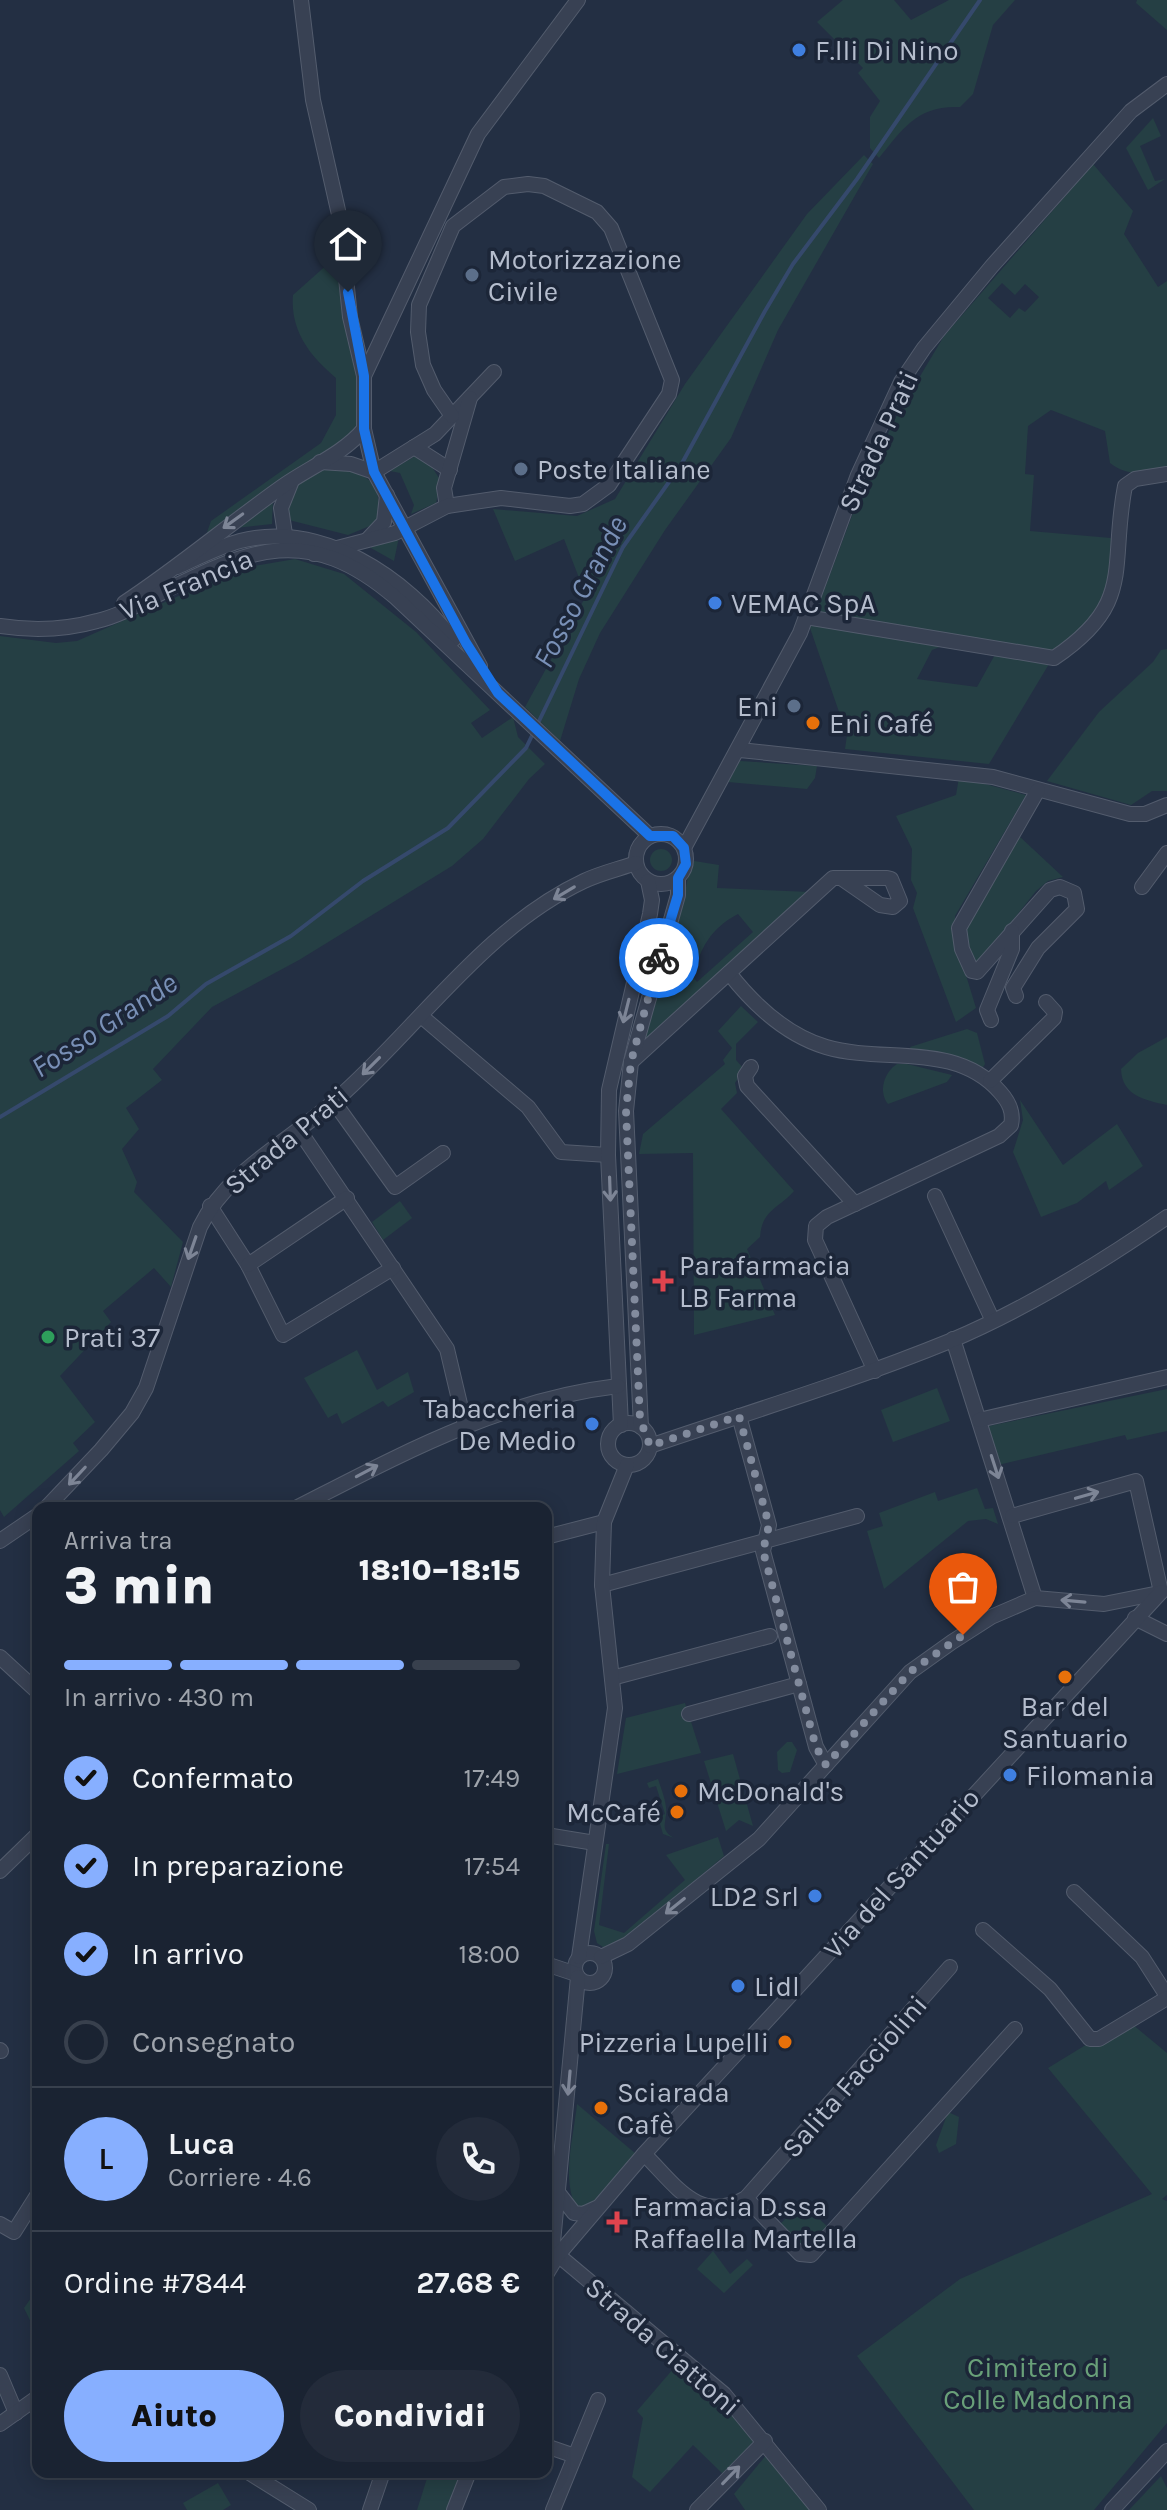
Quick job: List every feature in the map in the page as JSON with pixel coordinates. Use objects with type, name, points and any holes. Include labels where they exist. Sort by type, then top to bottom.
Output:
[{"type":"street","points":[[301,0],[313,100],[340,219],[350,317],[364,376],[364,429]]},
{"type":"street","points":[[364,376],[478,134],[578,0]]},
{"type":"street","name":"Strada Prati","points":[[684,848],[740,750],[806,617],[858,475],[901,382],[924,348],[1001,256],[1131,111],[1167,84]]},
{"type":"street","name":"Via Francia","points":[[314,554],[407,528],[447,506],[495,493],[570,506],[600,494],[669,394],[672,380],[611,228],[597,212],[544,186],[515,184],[504,187],[453,226],[419,305],[418,332],[423,365],[434,390],[452,416]]},
{"type":"street","points":[[320,462],[351,464],[374,472],[435,434],[494,372]]},
{"type":"street","points":[[447,506],[444,488],[470,397]]},
{"type":"street","name":"Via Francia","points":[[84,623],[125,602],[177,567],[293,479],[350,444],[364,429]]},
{"type":"street","name":"Via Francia","points":[[364,429],[374,472],[407,528],[466,643],[498,693]]},
{"type":"street","points":[[414,447],[450,470]]},
{"type":"street","points":[[806,617],[1054,658],[1089,630],[1111,598],[1118,573],[1125,486],[1135,479],[1167,474]]},
{"type":"street","name":"Via Francia","points":[[286,544],[281,508],[293,479]]},
{"type":"street","points":[[364,541],[382,526],[389,507],[387,495]]},
{"type":"street","name":"Via Francia","points":[[177,567],[239,541],[333,548],[363,561],[396,581],[442,626],[471,665]]},
{"type":"street","name":"Via Francia","points":[[0,626],[39,630],[113,615],[245,555],[286,544],[339,561],[377,582],[657,835]]},
{"type":"street","points":[[377,582],[396,581]]},
{"type":"street","points":[[740,750],[993,777],[1130,814],[1145,814],[1167,805]]},
{"type":"street","points":[[1016,996],[1013,988],[1038,948],[1075,914],[1076,897],[1066,887],[1053,888],[977,972],[972,971],[959,934],[961,921],[1038,790]]},
{"type":"street","points":[[702,816],[657,835],[638,847],[636,863],[652,893],[650,914],[612,1069],[608,1155],[621,1425],[610,1437],[609,1449],[615,1460],[627,1465],[642,1461],[650,1446],[875,1371],[953,1339],[1102,1262],[1167,1217]]},
{"type":"street","points":[[650,1446],[641,1427],[626,1111],[631,1062],[678,895],[678,878],[686,864],[684,848],[673,836],[657,835]]},
{"type":"street","points":[[1142,887],[1167,853]]},
{"type":"street","name":"Strada Prati","points":[[52,1502],[132,1413],[146,1388],[192,1249],[210,1206],[235,1179],[334,1102],[487,949],[533,913],[583,882],[636,863]]},
{"type":"street","points":[[648,881],[663,884],[678,878]]},
{"type":"street","points":[[631,1062],[833,878],[841,878]]},
{"type":"street","points":[[991,1020],[987,1010],[1012,949],[1012,931]]},
{"type":"street","points":[[729,973],[770,1016],[803,1038],[826,1047],[864,1054],[934,1057],[990,1081],[1012,1111],[1011,1125],[1005,1132],[827,1217],[816,1226],[815,1240],[875,1371]]},
{"type":"street","points":[[990,1081],[1054,1018],[1055,1012],[1046,1002]]},
{"type":"street","points":[[421,1016],[528,1107],[561,1152],[608,1155]]},
{"type":"street","points":[[751,1067],[745,1076],[747,1086],[855,1204]]},
{"type":"street","points":[[334,1102],[395,1187],[443,1153]]},
{"type":"street","points":[[299,1130],[447,1349],[465,1425]]},
{"type":"street","points":[[935,1196],[992,1319]]},
{"type":"street","points":[[248,1265],[347,1198]]},
{"type":"street","points":[[210,1206],[248,1265],[283,1335],[393,1268]]},
{"type":"street","points":[[953,1339],[1012,1516],[1035,1598]]},
{"type":"street","points":[[979,1420],[1167,1377]]},
{"type":"street","points":[[317,1502],[422,1442],[465,1425],[534,1404],[618,1386]]},
{"type":"street","points":[[739,1416],[769,1525],[763,1551],[816,1747],[826,1765]]},
{"type":"street","points":[[621,1425],[641,1427]]},
{"type":"street","points":[[554,2260],[584,1963],[585,1922],[615,1708],[602,1585],[604,1522],[627,1465]]},
{"type":"street","points":[[552,1964],[584,1963],[628,1944],[759,1839],[910,1672],[991,1617],[1035,1598],[1110,1604],[1164,1591],[1136,1481],[1012,1516]]},
{"type":"street","points":[[602,1585],[857,1516]]},
{"type":"street","points":[[0,1541],[32,1519]]},
{"type":"street","points":[[552,1535],[604,1522]]},
{"type":"street","name":"Via del Santuario","points":[[554,2260],[644,2154],[1130,1624],[1164,1591]]},
{"type":"street","points":[[1110,1604],[1130,1624],[1167,1634]]},
{"type":"street","points":[[612,1678],[770,1636]]},
{"type":"street","points":[[0,1657],[32,1686]]},
{"type":"street","points":[[689,1714],[799,1684]]},
{"type":"street","points":[[552,1836],[595,1843]]},
{"type":"street","points":[[0,1871],[32,1840]]},
{"type":"street","points":[[983,1930],[1050,1989],[1090,2039],[1099,2039],[1167,1997],[1142,1957],[1074,1892]]},
{"type":"street","name":"Salita Facciolini","points":[[746,2198],[950,1967]]},
{"type":"street","points":[[644,2154],[699,2206],[723,2209],[746,2198],[800,2254],[811,2255],[1015,2029]]},
{"type":"street","points":[[560,2194],[574,2213],[583,2214],[597,2208]]},
{"type":"street","points":[[0,2224],[14,2232],[32,2204]]},
{"type":"street","name":"Strada Ciattoni","points":[[554,2260],[724,2394],[819,2510]]},
{"type":"street","points":[[0,2375],[16,2413]]},
{"type":"street","points":[[553,2510],[598,2400]]},
{"type":"street","points":[[0,2424],[32,2401]]},
{"type":"street","points":[[697,2510],[765,2441]]},
{"type":"street","points":[[552,2448],[575,2456]]},
{"type":"street","points":[[1112,2510],[1167,2451]]},
{"type":"street","points":[[258,2478],[309,2510]]},
{"type":"street","points":[[370,2510],[381,2478]]},
{"type":"street","points":[[454,2510],[467,2478]]},
{"type":"green space","points":[[843,0],[894,0],[911,20],[949,0],[1015,0],[993,25],[973,94],[960,107],[933,110],[913,120],[879,158],[870,148],[870,117],[880,101],[858,73],[863,68],[817,22]]},
{"type":"green space","points":[[1137,0],[1167,0],[1167,30],[1136,3]]},
{"type":"green space","points":[[1153,118],[1161,136],[1140,146],[1155,181],[1165,179],[1148,190],[1126,148]]},
{"type":"green space","points":[[864,155],[873,164],[778,330],[731,438],[665,530],[600,633],[579,679],[560,741],[525,707],[586,596],[564,539],[515,561],[493,509],[577,516],[615,499],[685,384],[807,214]]},
{"type":"green space","points":[[1093,164],[1133,211],[1124,234],[1158,287],[1167,281],[1167,468],[1138,473],[1117,468],[1110,463],[1105,431],[1051,410],[1028,426],[1025,474],[1034,475],[1030,531],[1111,538],[1108,595],[1091,620],[1056,650],[1042,653],[961,639],[932,650],[917,679],[977,687],[997,651],[1052,659],[989,764],[845,749],[847,735],[810,628],[865,481],[897,415],[944,336]],"holes":[[[1002,283],[1015,295],[1025,284],[1039,297],[1025,312],[1019,308],[1010,318],[988,298]]]},
{"type":"green space","points":[[339,254],[364,429],[206,535],[211,521],[321,443],[336,415],[336,378],[310,352],[298,331],[293,295]]},
{"type":"green space","points":[[417,455],[430,464],[441,481],[436,503],[411,514],[414,505],[400,473],[390,471]]},
{"type":"green space","points":[[320,468],[358,474],[374,485],[379,507],[377,523],[348,535],[289,520],[291,495]]},
{"type":"green space","points":[[273,499],[272,524],[236,528]]},
{"type":"green space","points":[[399,537],[394,561],[371,548],[371,546]]},
{"type":"green space","points":[[295,559],[344,574],[416,632],[490,710],[471,723],[482,738],[513,717],[518,737],[545,764],[529,779],[483,839],[452,866],[299,960],[212,1007],[153,1069],[162,1080],[126,1108],[139,1129],[122,1149],[137,1182],[134,1192],[183,1242],[171,1287],[154,1268],[103,1311],[111,1322],[60,1376],[95,1422],[73,1443],[79,1451],[4,1517],[0,1510],[0,636],[56,643],[77,641],[242,568]]},
{"type":"green space","points":[[1167,649],[1167,791],[1152,791],[1131,805],[1047,781],[1099,712],[1153,662],[1161,650]]},
{"type":"green space","points":[[740,761],[817,766],[815,778],[807,789],[728,782]]},
{"type":"green space","points":[[959,777],[1026,795],[955,916],[955,939],[976,1008],[956,1022],[913,908],[917,893],[911,880],[912,849],[896,816],[956,795]]},
{"type":"green space","points":[[1019,836],[1063,877],[1048,881],[1036,891],[976,967],[970,959],[964,926]]},
{"type":"green space","points":[[661,849],[669,852],[672,860],[669,868],[661,871],[653,868],[650,860],[653,852]]},
{"type":"green space","points":[[688,860],[719,865],[717,888],[811,892],[639,1046],[678,919],[689,872]],"holes":[[[738,914],[753,932],[697,982],[693,977],[699,957],[714,932]]]},
{"type":"green space","points":[[741,1006],[758,1022],[736,1044],[736,1060],[744,1069],[735,1083],[737,1093],[721,1109],[794,1191],[767,1215],[760,1237],[747,1249],[775,1315],[694,1335],[693,1153],[639,1154],[643,1134],[725,1064],[723,1060],[732,1048],[718,1031]]},
{"type":"green space","points":[[967,1029],[977,1033],[985,1064],[979,1074],[912,1052],[910,1047]]},
{"type":"green space","points":[[1167,1037],[1167,1105],[1143,1099],[1130,1091],[1122,1078],[1121,1069],[1138,1053]]},
{"type":"green space","points":[[897,1064],[952,1075],[947,1082],[888,1104],[883,1094],[884,1082]]},
{"type":"green space","points":[[1020,1100],[1063,1165],[1117,1124],[1143,1166],[1109,1190],[1106,1181],[1077,1203],[1041,1217],[1013,1152],[1023,1120]]},
{"type":"green space","points":[[400,1201],[412,1218],[383,1240],[372,1222]]},
{"type":"green space","points":[[357,1350],[377,1390],[408,1372],[414,1392],[388,1407],[383,1401],[342,1424],[337,1413],[328,1418],[304,1378]]},
{"type":"green space","points":[[937,1388],[950,1421],[893,1442],[881,1410]]},
{"type":"green space","points":[[1167,1389],[1167,1431],[1127,1440],[1125,1435],[998,1465],[984,1427]]},
{"type":"green space","points":[[977,1488],[985,1509],[993,1508],[998,1524],[986,1519],[968,1521],[884,1589],[867,1531],[883,1526],[879,1513],[935,1492],[938,1501]]},
{"type":"green space","points":[[685,1703],[701,1753],[617,1774],[626,1718]]},
{"type":"green space","points":[[787,1742],[792,1742],[797,1750],[790,1772],[782,1773],[778,1770],[777,1752]]},
{"type":"green space","points":[[733,1754],[753,1826],[739,1820],[726,1831],[704,1761]]},
{"type":"green space","points":[[658,1779],[666,1807],[665,1828],[674,1838],[663,1834],[658,1817],[665,1814],[656,1786],[649,1788],[647,1783]]},
{"type":"green space","points":[[718,1837],[724,1856],[616,1947],[606,1949],[597,1943],[594,1931],[606,1844],[609,1844],[599,1925],[624,1933],[685,1880],[666,1855]]},
{"type":"green space","name":"Cimitero di Colle Madonna","points":[[1132,2024],[1167,2053],[1167,2195],[1162,2199],[1167,2201],[1167,2423],[1094,2510],[974,2510],[857,2356],[960,2279],[1152,2194],[1048,2068],[1084,2046]]},
{"type":"green space","points":[[577,2104],[636,2154],[590,2205],[578,2210],[569,2172]]},
{"type":"green space","points":[[948,2112],[959,2117],[956,2144],[939,2153],[936,2145]]},
{"type":"green space","points":[[802,2203],[829,2228],[810,2249],[804,2250],[779,2225]]},
{"type":"green space","points":[[713,2251],[730,2274],[747,2259],[753,2265],[724,2293],[697,2269]]},
{"type":"green space","points":[[32,2297],[32,2325],[24,2308]]},
{"type":"green space","points":[[680,2361],[758,2436],[724,2475],[693,2445],[650,2492],[632,2477],[643,2418],[637,2411]]},
{"type":"green space","points":[[768,2453],[813,2510],[745,2510],[734,2494]]},
{"type":"green space","points":[[1161,2476],[1167,2488],[1167,2510],[1129,2510]]},
{"type":"green space","points":[[427,2478],[461,2478],[449,2510],[417,2510]]},
{"type":"green space","points":[[218,2483],[231,2505],[223,2510],[187,2510],[183,2503]]},
{"type":"waterway","name":"Fosso Grande","points":[[0,1117],[168,1016],[206,984],[291,936],[363,881],[448,828],[526,748],[623,547],[681,465],[793,264],[857,179],[980,0]]},
{"type":"way so far","points":[[659,958],[631,1062],[626,1111],[641,1427],[648,1435],[650,1446],[739,1416],[769,1525],[763,1551],[816,1747],[826,1765],[910,1672],[963,1635]]},
{"type":"place","name":"F.lli Di Nino","points":[[799,50]]},
{"type":"place","name":"Motorizzazione Civile","points":[[472,275]]},
{"type":"place","name":"Poste Italiane","points":[[521,469]]},
{"type":"place","name":"VEMAC SpA","points":[[715,603]]},
{"type":"place","name":"Eni","points":[[794,706]]},
{"type":"place","name":"Eni Café","points":[[813,723]]},
{"type":"place","name":"Parafarmacia LB Farma","points":[[663,1281]]},
{"type":"place","name":"Prati 37","points":[[48,1337]]},
{"type":"place","name":"Tabaccheria De Medio","points":[[592,1424]]},
{"type":"place","name":"Bar del Santuario","points":[[1065,1677]]},
{"type":"place","name":"Filomania","points":[[1010,1775]]},
{"type":"place","name":"McDonald's","points":[[681,1791]]},
{"type":"place","name":"McCafé","points":[[677,1812]]},
{"type":"place","name":"LD2 Srl","points":[[815,1896]]},
{"type":"place","name":"Lidl","points":[[738,1986]]},
{"type":"place","name":"Pizzeria Lupelli","points":[[785,2042]]},
{"type":"place","name":"Sciarada Cafè","points":[[601,2108]]},
{"type":"place","name":"Farmacia D.ssa Raffaella Martella","points":[[617,2222]]},
{"type":"route","points":[[348,292],[350,317],[364,376],[364,429],[374,472],[476,660],[498,693],[650,836],[673,836],[684,848],[686,864],[678,878],[678,895],[659,958]]}]
